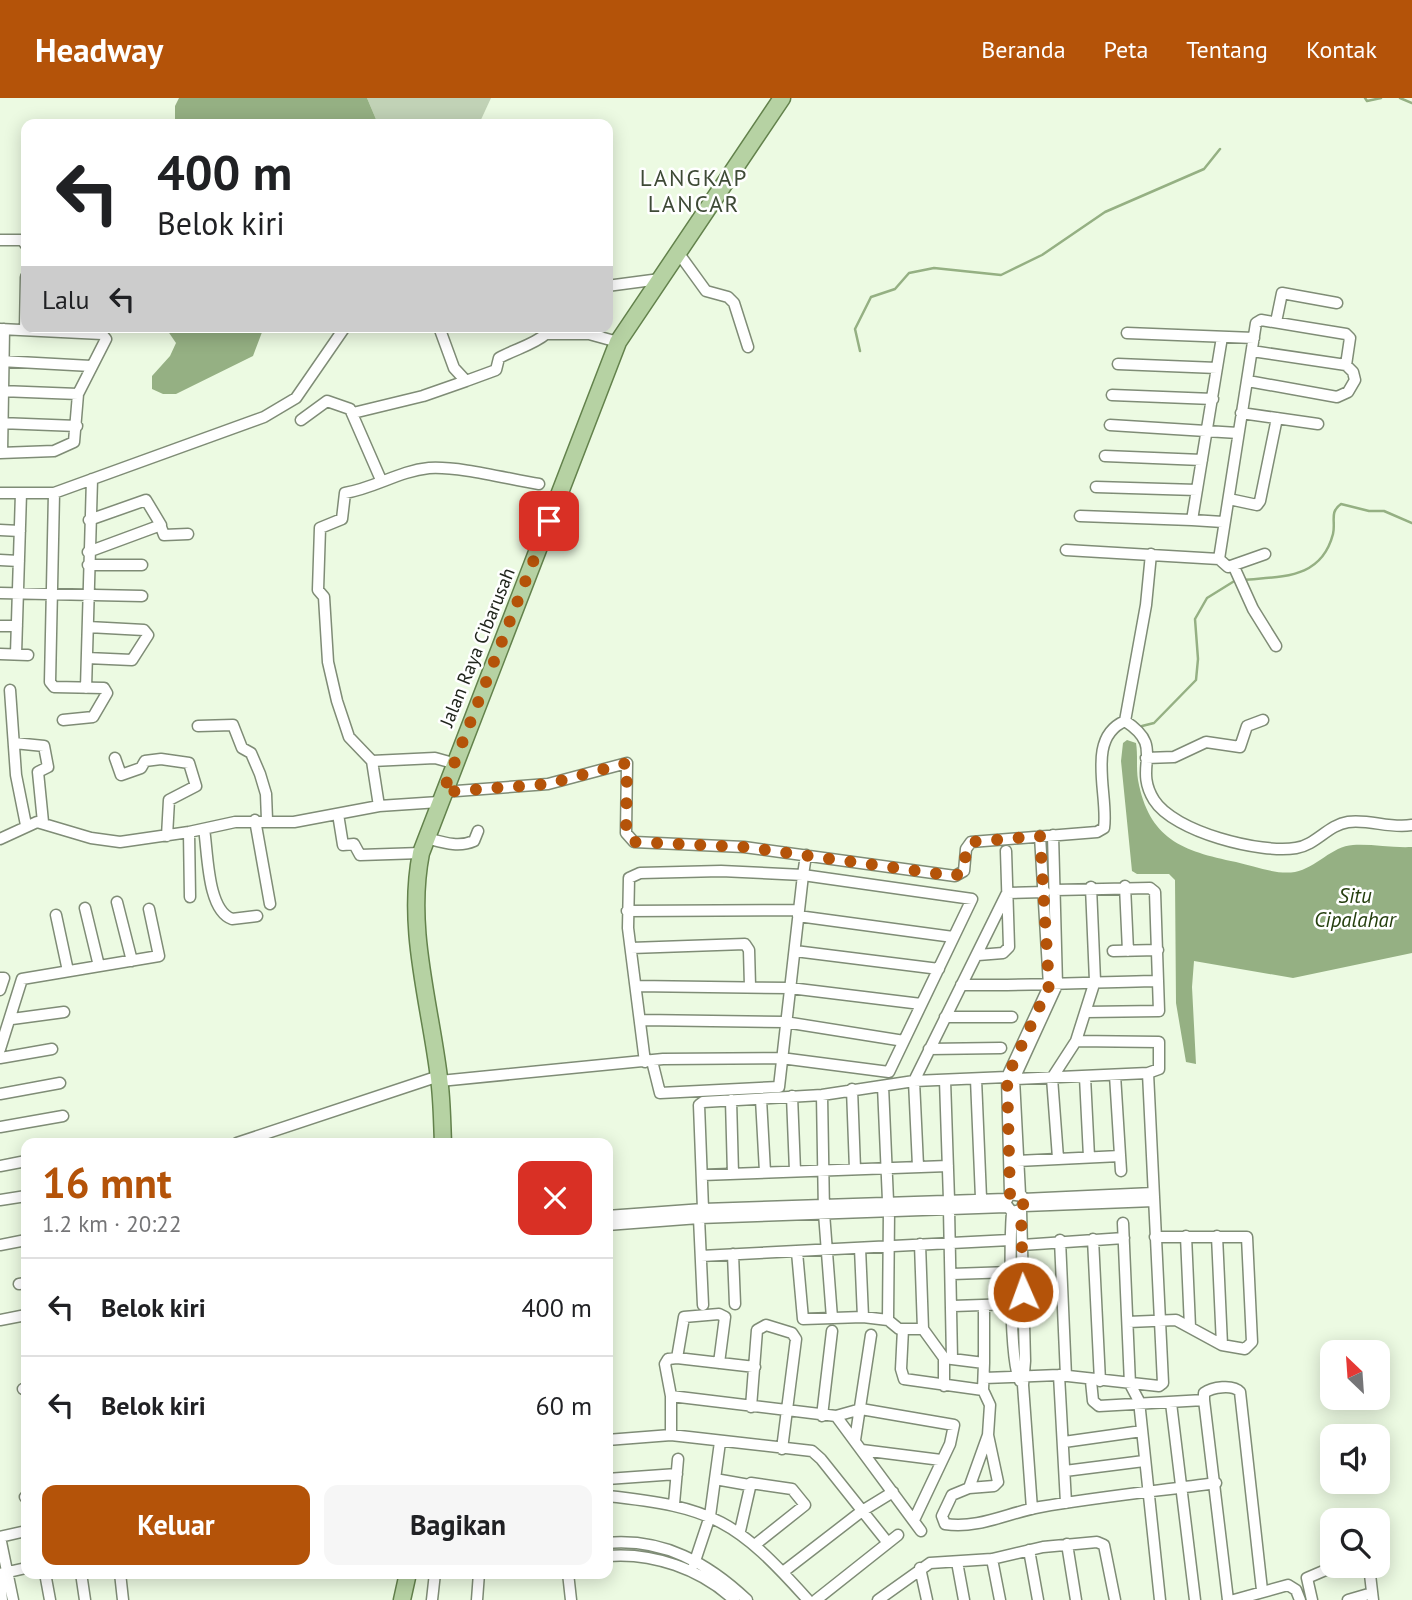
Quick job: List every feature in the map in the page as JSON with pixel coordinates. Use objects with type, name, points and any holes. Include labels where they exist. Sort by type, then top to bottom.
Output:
[{"type":"main road","name":"Jalan Raya Cibarusah","points":[[443,1138],[440,1079],[424,987],[414,900],[423,846],[618,342],[782,98]]},
{"type":"main road","points":[[402,1600],[407,1579]]},
{"type":"street","points":[[0,240],[21,240]]},
{"type":"street","points":[[677,251],[706,291],[728,297],[734,303],[748,346]]},
{"type":"street","points":[[613,285],[660,279]]},
{"type":"street","points":[[1276,322],[1282,293],[1338,303]]},
{"type":"street","points":[[1276,646],[1238,576],[1222,565],[1219,559],[1258,321],[1349,336],[1346,365]]},
{"type":"street","points":[[21,330],[2,329],[1,453],[35,454],[69,446],[76,436],[78,394],[105,342],[104,335],[87,333]]},
{"type":"street","points":[[0,493],[54,493],[264,417],[296,398],[341,333]]},
{"type":"street","points":[[441,333],[452,363],[466,381]]},
{"type":"street","points":[[353,413],[423,396],[496,370],[499,358],[522,345],[538,342],[544,335],[560,333]]},
{"type":"street","points":[[592,333],[618,342]]},
{"type":"street","points":[[1127,333],[1254,338]]},
{"type":"street","points":[[1192,520],[1222,337]]},
{"type":"street","points":[[1248,380],[1337,397],[1345,395],[1354,384],[1353,372],[1346,365],[1252,351]]},
{"type":"street","points":[[2,361],[91,366]]},
{"type":"street","points":[[1118,364],[1217,368]]},
{"type":"street","points":[[2,391],[78,394]]},
{"type":"street","points":[[1112,395],[1213,399]]},
{"type":"street","points":[[301,420],[318,405],[332,401],[353,413],[381,480]]},
{"type":"street","points":[[1241,413],[1318,424]]},
{"type":"street","points":[[1228,499],[1257,505],[1261,501],[1277,418]]},
{"type":"street","points":[[1,424],[77,426]]},
{"type":"street","points":[[1110,425],[1238,433]]},
{"type":"street","points":[[1105,456],[1202,460]]},
{"type":"street","points":[[379,806],[372,761],[349,737],[328,662],[324,597],[318,591],[320,528],[342,519],[345,493],[361,491],[381,480],[432,468],[539,484]]},
{"type":"street","points":[[86,688],[92,479]]},
{"type":"street","points":[[1096,487],[1197,490]]},
{"type":"street","points":[[16,654],[21,493]]},
{"type":"street","points":[[54,493],[50,682],[54,687],[103,688],[107,693],[99,711],[88,718],[62,720]]},
{"type":"street","points":[[89,520],[146,500],[164,534],[188,534]]},
{"type":"street","points":[[1080,516],[1223,522]]},
{"type":"street","points":[[88,552],[161,527]]},
{"type":"street","points":[[0,530],[20,531]]},
{"type":"street","points":[[1066,550],[1219,559]]},
{"type":"street","points":[[1125,721],[1146,605],[1151,554]]},
{"type":"street","points":[[1238,576],[1265,554]]},
{"type":"street","points":[[0,560],[19,561]]},
{"type":"street","points":[[88,565],[142,565]]},
{"type":"street","points":[[0,593],[142,596]]},
{"type":"street","points":[[0,626],[17,626]]},
{"type":"street","points":[[87,658],[132,660],[148,635],[144,630],[88,627]]},
{"type":"street","points":[[0,654],[29,654]]},
{"type":"street","points":[[10,690],[16,775],[26,825]]},
{"type":"street","points":[[1146,758],[1174,757],[1206,742],[1240,747],[1247,726],[1263,720]]},
{"type":"street","points":[[1125,721],[1144,734],[1148,786],[1158,806],[1177,822],[1219,837],[1279,849],[1296,849],[1308,845],[1343,823],[1412,825]]},
{"type":"street","points":[[0,839],[26,825],[43,822],[107,841],[167,836],[254,820],[294,822],[379,806],[548,784],[627,763],[626,833],[634,842],[744,847],[955,876],[964,871],[966,849],[971,842],[1104,828],[1102,767],[1105,738],[1109,730],[1125,721]]},
{"type":"street","points":[[198,726],[233,724],[242,748],[251,752],[260,774],[266,794],[267,820]]},
{"type":"street","points":[[14,743],[44,746],[47,750],[48,767],[38,772],[43,822]]},
{"type":"street","points":[[115,758],[121,775],[141,768],[145,761],[161,759],[190,765],[195,786],[169,800],[167,836]]},
{"type":"street","points":[[372,761],[435,758],[453,763]]},
{"type":"street","points":[[338,814],[343,845],[354,844],[360,855],[423,846],[468,844],[474,841],[478,831]]},
{"type":"street","points":[[254,820],[270,904]]},
{"type":"street","points":[[204,829],[214,898],[221,912],[232,919],[257,916]]},
{"type":"street","points":[[190,832],[190,897]]},
{"type":"street","points":[[1021,1380],[1022,1245],[1015,1203],[1011,1078],[1053,986],[1050,891],[1053,835]]},
{"type":"street","points":[[1040,836],[1050,891]]},
{"type":"street","points":[[978,955],[1003,953],[1009,947],[1006,851]]},
{"type":"street","points":[[253,1138],[440,1079],[649,1062],[781,1058],[888,1072],[972,899],[803,876],[721,872],[640,873],[629,878],[627,911],[649,1062],[660,1093],[776,1089],[781,1058],[795,951],[803,876],[806,855]]},
{"type":"street","points":[[1007,892],[1125,886],[1150,888],[1155,892],[1159,1012],[1086,1012]]},
{"type":"street","points":[[1125,886],[1128,951]]},
{"type":"street","points":[[1058,1158],[1052,1078],[1076,1041],[1095,981],[1091,887]]},
{"type":"street","points":[[918,1166],[914,1081],[1007,892]]},
{"type":"street","points":[[117,902],[132,961]]},
{"type":"street","points":[[85,908],[99,966]]},
{"type":"street","points":[[0,1049],[12,1019],[22,979],[159,956],[149,909]]},
{"type":"street","points":[[627,911],[799,913],[953,937]]},
{"type":"street","points":[[55,915],[68,971]]},
{"type":"street","points":[[631,948],[745,944],[749,950],[750,986]]},
{"type":"street","points":[[1113,951],[1158,950]]},
{"type":"street","points":[[795,951],[939,969]]},
{"type":"street","points":[[0,978],[4,978],[0,990]]},
{"type":"street","points":[[961,985],[1053,986],[1095,981],[1158,981]]},
{"type":"street","points":[[636,986],[790,988],[921,1004]]},
{"type":"street","points":[[12,1019],[64,1012]]},
{"type":"street","points":[[945,1017],[1012,1017]]},
{"type":"street","points":[[642,1020],[785,1022],[904,1041]]},
{"type":"street","points":[[703,1305],[699,1105],[703,1102],[822,1096],[914,1081],[1086,1077],[1147,1073],[1159,1069],[1159,1042],[1076,1041]]},
{"type":"street","points":[[929,1049],[1000,1048]]},
{"type":"street","points":[[0,1058],[52,1049]]},
{"type":"street","points":[[984,1378],[1021,1380],[1062,1376],[1130,1384],[1159,1386],[1163,1383],[1147,1073]]},
{"type":"street","points":[[1115,1075],[1121,1171]]},
{"type":"street","points":[[1086,1077],[1089,1157]]},
{"type":"street","points":[[1011,1078],[1017,1160],[1010,1240],[1012,1304],[1032,1509]]},
{"type":"street","points":[[976,1079],[981,1198]]},
{"type":"street","points":[[944,1386],[953,1306],[945,1080]]},
{"type":"street","points":[[0,1094],[60,1083]]},
{"type":"street","points":[[883,1086],[890,1245],[888,1320]]},
{"type":"street","points":[[852,1089],[855,1168]]},
{"type":"street","points":[[792,1096],[794,1171]]},
{"type":"street","points":[[822,1096],[824,1208],[832,1318]]},
{"type":"street","points":[[761,1099],[765,1172]]},
{"type":"street","points":[[730,1100],[733,1174]]},
{"type":"street","points":[[0,1127],[64,1116]]},
{"type":"street","points":[[1017,1160],[1120,1156]]},
{"type":"street","points":[[0,1166],[21,1162]]},
{"type":"street","points":[[702,1175],[948,1166]]},
{"type":"street","points":[[0,1200],[21,1197]]},
{"type":"street","points":[[613,1216],[1153,1197]]},
{"type":"street","points":[[949,1204],[981,1198],[1015,1203]]},
{"type":"street","points":[[613,1224],[701,1213]]},
{"type":"street","points":[[1123,1223],[1130,1384],[1139,1401],[1160,1600]]},
{"type":"street","points":[[1186,1236],[1190,1328]]},
{"type":"street","points":[[1217,1236],[1222,1345]]},
{"type":"street","points":[[1128,1322],[1176,1320],[1222,1345],[1245,1349],[1252,1342],[1248,1240],[1242,1236],[1155,1237]]},
{"type":"street","points":[[1022,1245],[1060,1240],[1124,1238]]},
{"type":"street","points":[[1093,1239],[1095,1405],[1204,1400]]},
{"type":"street","points":[[701,1256],[1010,1240]]},
{"type":"street","points":[[1060,1240],[1066,1503]]},
{"type":"street","points":[[0,1245],[21,1241]]},
{"type":"street","points":[[920,1244],[923,1329],[948,1358],[984,1363]]},
{"type":"street","points":[[860,1248],[863,1317]]},
{"type":"street","points":[[796,1252],[801,1317],[805,1320],[863,1317],[888,1320],[903,1329],[923,1329]]},
{"type":"street","points":[[733,1254],[735,1304]]},
{"type":"street","points":[[952,1274],[1011,1272]]},
{"type":"street","points":[[953,1306],[1012,1304]]},
{"type":"street","points":[[984,1305],[983,1390],[990,1405],[988,1435],[997,1484],[969,1488],[952,1495],[942,1516],[945,1524],[988,1523],[1032,1509],[1066,1503],[1216,1483]]},
{"type":"street","points":[[677,1357],[684,1317],[719,1314],[725,1317],[719,1363]]},
{"type":"street","points":[[0,1320],[21,1316]]},
{"type":"street","points":[[751,1407],[757,1330],[761,1326],[795,1335],[782,1449]]},
{"type":"street","points":[[903,1329],[901,1374],[904,1379],[983,1390]]},
{"type":"street","points":[[822,1416],[832,1331]]},
{"type":"street","points":[[855,1440],[871,1335]]},
{"type":"street","points":[[671,1435],[671,1396],[665,1364],[668,1359],[677,1357],[755,1367]]},
{"type":"street","points":[[1228,1600],[1204,1400],[1204,1393],[1208,1390],[1237,1388],[1240,1392],[1262,1590]]},
{"type":"street","points":[[671,1396],[822,1416],[836,1416],[861,1409],[951,1423],[956,1429],[914,1520]]},
{"type":"street","points":[[1171,1403],[1195,1600]]},
{"type":"street","points":[[836,1416],[921,1531]]},
{"type":"street","points":[[1064,1442],[1142,1431]]},
{"type":"street","points":[[613,1440],[671,1435],[817,1454],[888,1543]]},
{"type":"street","points":[[969,1488],[988,1435]]},
{"type":"street","points":[[691,1572],[710,1516],[720,1442]]},
{"type":"street","points":[[862,1450],[942,1460]]},
{"type":"street","points":[[674,1504],[678,1459]]},
{"type":"street","points":[[1065,1471],[1144,1461]]},
{"type":"street","points":[[613,1479],[677,1474]]},
{"type":"street","points":[[715,1479],[786,1487],[801,1498],[805,1505],[756,1544]]},
{"type":"street","points":[[740,1531],[750,1485]]},
{"type":"street","points":[[783,1572],[862,1511],[893,1492]]},
{"type":"street","points":[[613,1497],[674,1504],[710,1516],[740,1531],[756,1544],[808,1600]]},
{"type":"street","points":[[2,1600],[0,1537],[21,1532]]},
{"type":"street","points":[[816,1600],[898,1535]]},
{"type":"street","points":[[878,1600],[920,1568],[938,1562],[992,1559],[1029,1550],[1097,1542],[1104,1545],[1115,1600]]},
{"type":"street","points":[[613,1543],[656,1545],[696,1560],[747,1600]]},
{"type":"street","points":[[1067,1544],[1076,1600]]},
{"type":"street","points":[[1029,1550],[1038,1600]]},
{"type":"street","points":[[613,1556],[650,1558],[691,1572],[730,1599]]},
{"type":"street","points":[[992,1559],[1000,1600]]},
{"type":"street","points":[[957,1562],[964,1600]]},
{"type":"street","points":[[920,1568],[927,1600]]},
{"type":"street","points":[[3,1576],[21,1570]]},
{"type":"street","points":[[1312,1600],[1307,1578],[1320,1572]]},
{"type":"street","points":[[3,1576],[13,1600]]},
{"type":"street","points":[[1349,1600],[1372,1596],[1370,1578]]},
{"type":"street","points":[[46,1579],[50,1600]]},
{"type":"street","points":[[82,1579],[85,1600]]},
{"type":"street","points":[[120,1579],[122,1600]]},
{"type":"street","points":[[432,1600],[434,1579]]},
{"type":"street","points":[[477,1600],[479,1579]]},
{"type":"street","points":[[568,1579],[570,1600]]},
{"type":"street","points":[[1234,1600],[1262,1590],[1288,1585],[1296,1590],[1300,1600]]},
{"type":"shaded area","points":[[367,98],[491,98],[481,119],[376,119]]},
{"type":"water","points":[[179,98],[367,98],[376,119],[175,119],[175,106]]},
{"type":"water","points":[[169,333],[262,333],[253,356],[176,394],[163,394],[152,389],[152,376],[170,356],[176,343]]},
{"type":"water","name":"Situ Cipalahar","points":[[1127,740],[1136,743],[1138,780],[1150,816],[1171,839],[1199,853],[1265,870],[1288,873],[1303,870],[1345,846],[1412,847],[1412,953],[1293,978],[1194,961],[1192,987],[1196,1064],[1186,1062],[1176,1003],[1175,880],[1169,874],[1137,874],[1132,871],[1121,761],[1123,743]]},
{"type":"waterway","points":[[1365,98],[1367,101],[1381,98]]},
{"type":"waterway","points":[[1400,98],[1412,103]]},
{"type":"waterway","points":[[860,351],[855,329],[871,297],[895,289],[909,273],[934,268],[1001,275],[1042,255],[1105,212],[1204,169],[1220,149]]},
{"type":"waterway","points":[[1243,580],[1285,576],[1309,568],[1327,549],[1333,534],[1335,510],[1341,504],[1369,511],[1384,511],[1412,523]]},
{"type":"waterway","points":[[1142,726],[1154,723],[1196,680],[1198,659],[1195,619],[1207,598],[1236,580]]},
{"type":"district","name":"LANGKAP LANCAR","points":[[694,190]]},
{"type":"route","points":[[549,521],[443,792],[548,784],[627,763],[626,833],[634,842],[744,847],[955,876],[961,875],[966,867],[966,849],[971,842],[1040,836],[1049,986],[1007,1077],[1010,1194],[1020,1194],[1024,1202],[1021,1210],[1023,1292]]}]
